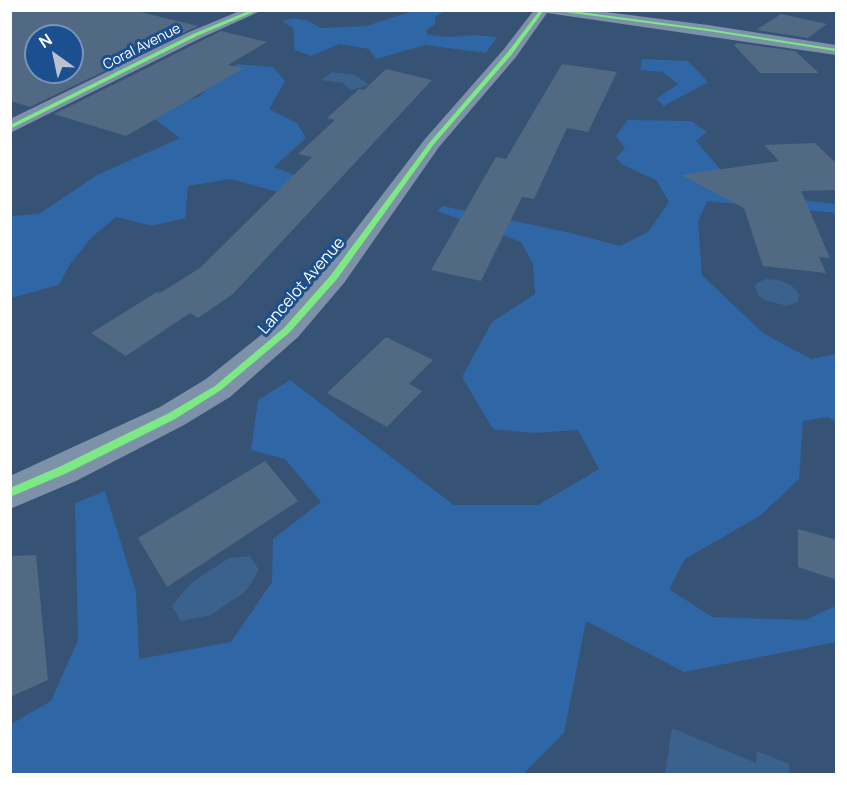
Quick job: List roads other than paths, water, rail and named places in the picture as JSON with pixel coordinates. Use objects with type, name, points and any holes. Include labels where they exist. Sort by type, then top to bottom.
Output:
[{"type":"street","name":"Lancelot Avenue","points":[[10,493],[63,470],[172,416],[218,388],[287,330],[334,277],[432,143],[510,53],[542,10]]},
{"type":"street","points":[[552,10],[708,30],[837,50]]},
{"type":"street","name":"Coral Avenue","points":[[10,127],[195,35],[252,11]]}]
